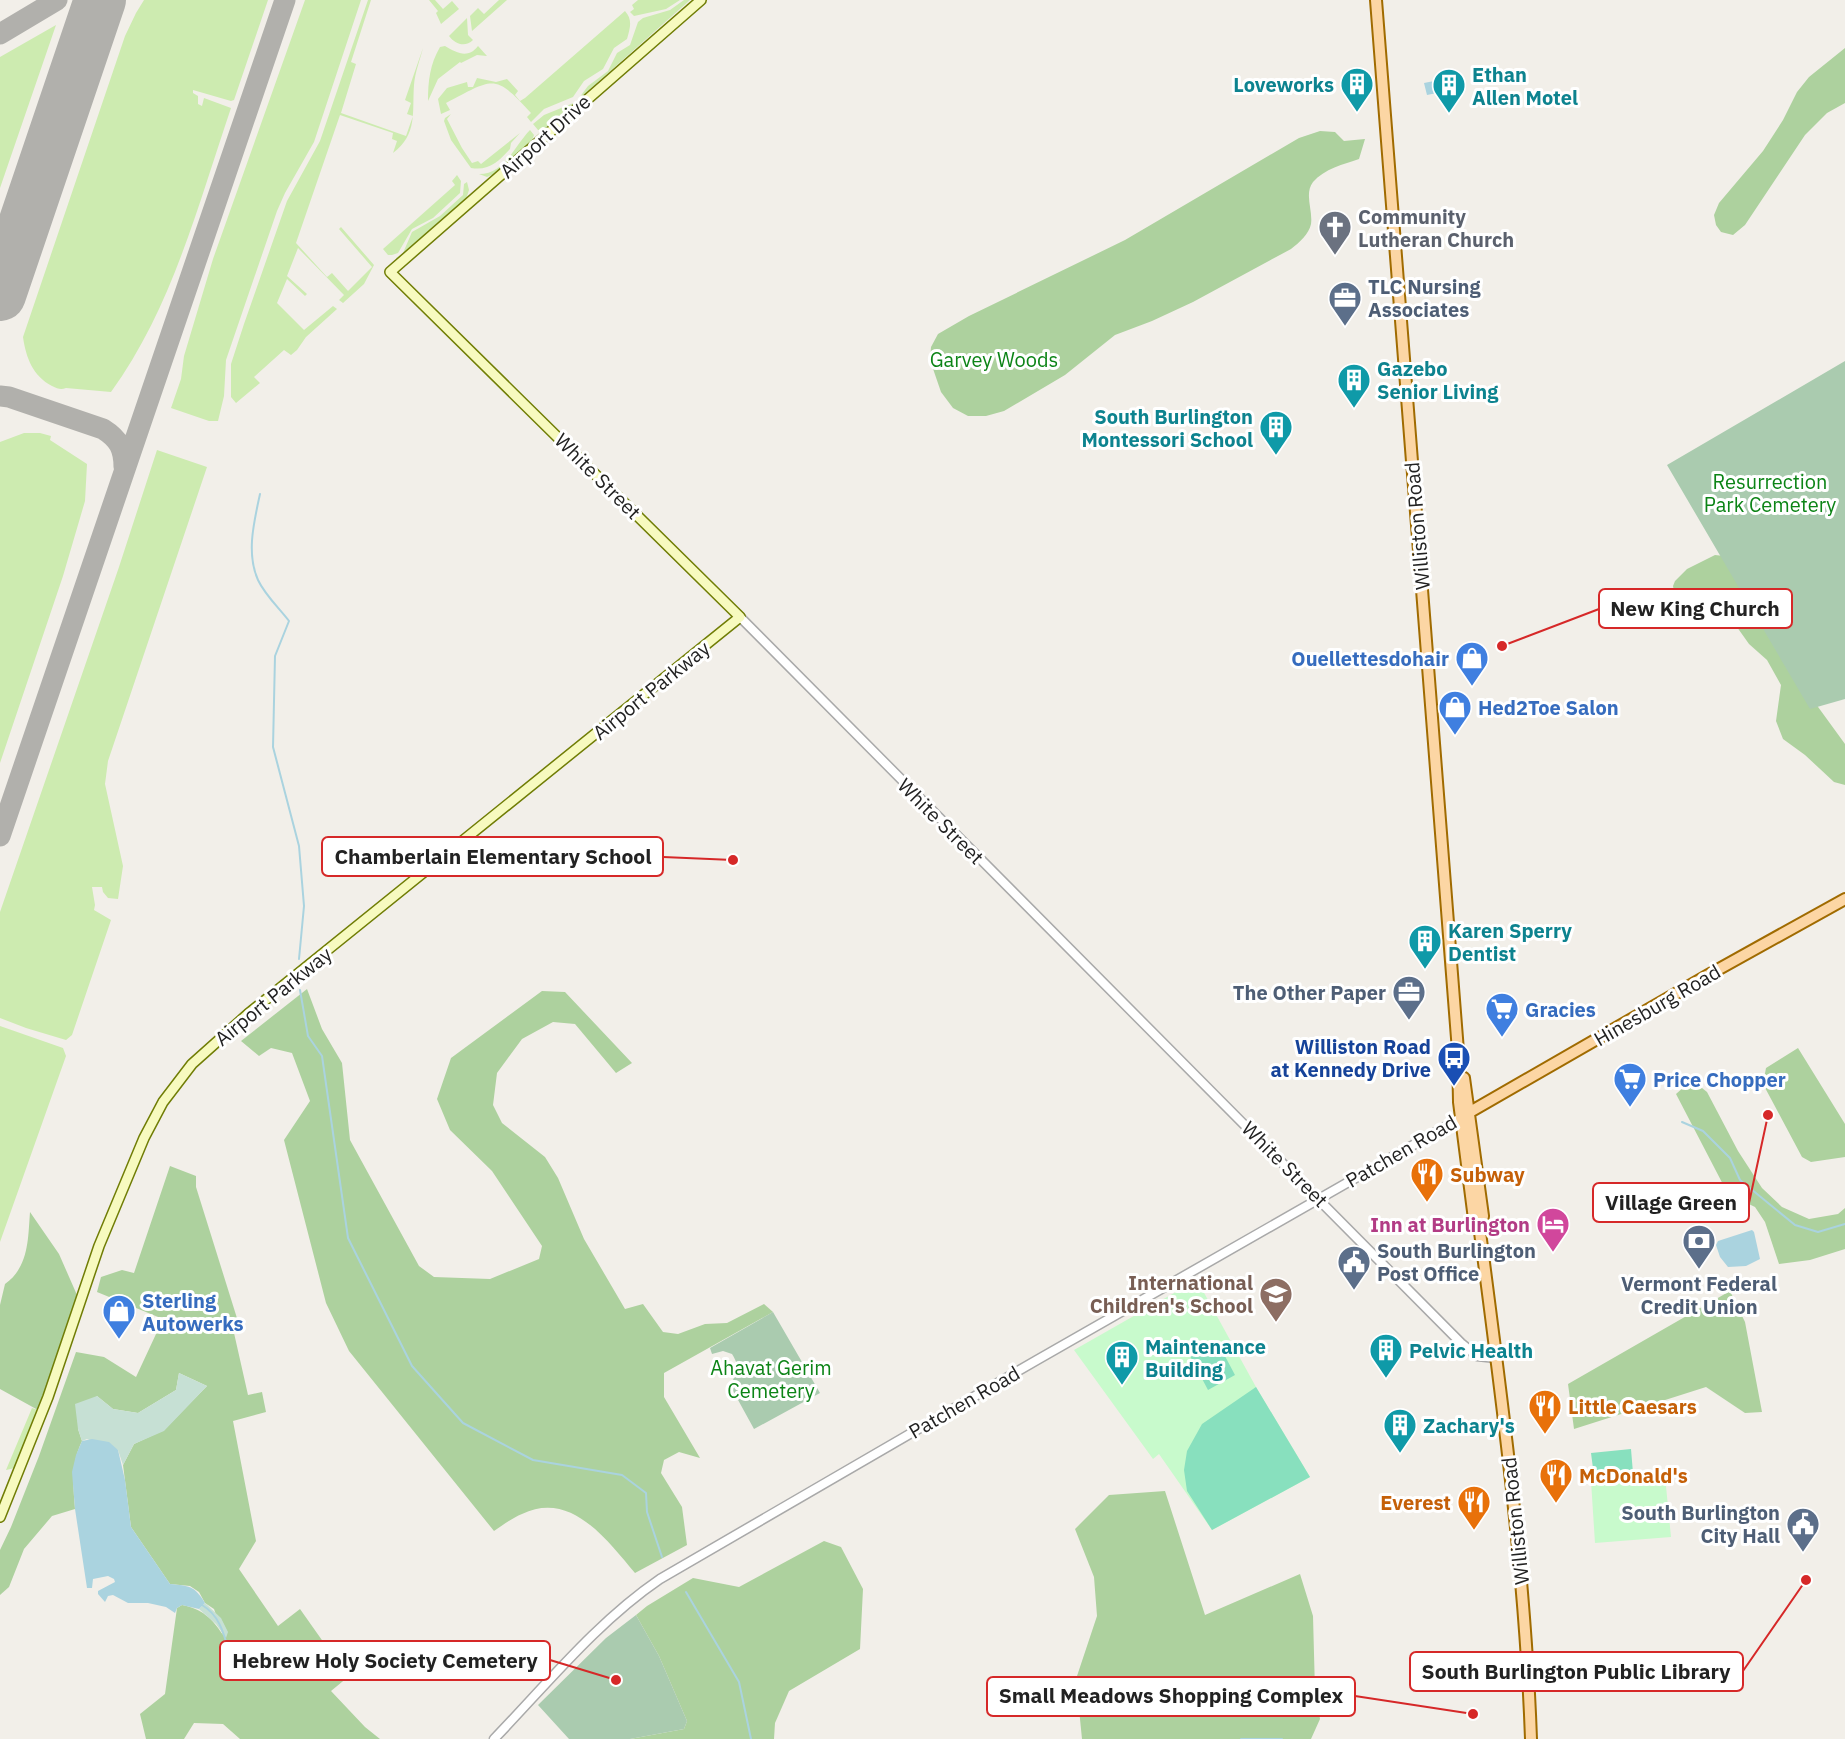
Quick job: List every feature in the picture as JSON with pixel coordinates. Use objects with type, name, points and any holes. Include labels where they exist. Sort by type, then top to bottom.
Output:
[{"type":"main road","name":"Airport Drive","points":[[390,272],[701,0]]},
{"type":"main road","name":"Williston Road","points":[[1376,0],[1458,1051],[1465,1115],[1483,1216],[1480,1232],[1523,1594],[1531,1739]]},
{"type":"main road","name":"White Street","points":[[390,272],[740,617]]},
{"type":"main road","name":"Airport Parkway","points":[[0,1517],[48,1397],[99,1246],[128,1174],[163,1102],[192,1064],[248,1014],[740,617]]},
{"type":"main road","name":"Hinesburg Road","points":[[1465,1115],[1845,899]]},
{"type":"street","name":"White Street","points":[[740,617],[1461,1343],[1477,1356],[1496,1358]]},
{"type":"street","name":"Patchen Road","points":[[494,1739],[607,1622],[631,1599],[660,1579],[1465,1115]]},
{"type":"green space","points":[[144,0],[268,0],[234,100],[193,90],[193,93],[198,96],[198,104],[202,106],[204,98],[231,108],[182,255],[151,326],[111,392],[59,389],[45,382],[35,372],[28,359],[23,337],[125,36]]},
{"type":"green space","points":[[305,0],[361,0],[314,142],[277,211],[226,360],[224,396],[218,421],[209,421],[171,408],[213,259]]},
{"type":"green space","points":[[368,0],[371,0],[351,62],[356,64],[341,113],[406,136],[413,117],[410,130],[407,138],[393,153],[397,141],[392,139],[393,133],[340,115],[296,243],[327,277],[332,273],[348,291],[372,267],[339,229],[341,227],[374,265],[364,284],[343,303],[339,300],[344,295],[298,248],[287,276],[307,294],[305,296],[287,279],[277,303],[304,330],[333,306],[337,309],[306,337],[291,355],[284,350],[254,377],[260,383],[236,403],[231,397],[231,364],[244,324],[287,201],[320,141]]},
{"type":"green space","points":[[429,0],[435,0],[443,9],[452,1],[459,9],[441,24],[436,13],[438,11]]},
{"type":"green space","points":[[499,0],[507,0],[472,31],[470,16],[478,8],[484,14]]},
{"type":"green space","points":[[638,0],[680,0],[666,9],[634,16],[630,12],[634,9],[632,5]]},
{"type":"green space","points":[[684,0],[690,0],[577,101],[588,86],[608,71],[617,53],[630,45],[638,22],[643,18],[670,10]]},
{"type":"green space","points":[[625,11],[630,21],[627,39],[614,48],[603,69],[584,81],[573,97],[544,109],[531,122],[527,117],[531,113],[519,100],[500,85],[492,84],[474,89],[446,103],[450,110],[441,114],[438,99],[447,88],[467,82],[468,87],[473,87],[477,78],[496,82],[507,79],[518,91],[515,95],[520,101]]},
{"type":"green space","points":[[467,18],[468,35],[473,40],[467,44],[460,44],[449,36]]},
{"type":"green space","points":[[56,25],[0,188],[0,57]]},
{"type":"green space","points":[[445,46],[458,53],[466,54],[478,46],[487,56],[477,55],[460,62],[438,79],[428,101],[432,66],[440,47]]},
{"type":"green space","points":[[423,48],[416,71],[413,116],[407,114],[411,103],[405,100]]},
{"type":"green space","points":[[1845,48],[1845,103],[1827,113],[1805,135],[1745,225],[1733,235],[1721,232],[1716,225],[1714,215],[1719,203],[1763,151],[1783,120],[1797,92],[1809,77]]},
{"type":"green space","points":[[575,102],[544,130],[538,130],[533,124],[544,115]]},
{"type":"green space","points":[[451,114],[447,119],[472,163],[478,161],[481,164],[520,133],[511,143],[510,149],[497,162],[488,167],[471,168],[451,140],[444,121]]},
{"type":"green space","points":[[530,130],[534,135],[532,141],[494,174],[487,177],[479,174],[488,173],[503,164]]},
{"type":"green space","name":"Garvey Woods","points":[[1320,131],[1335,132],[1344,141],[1365,139],[1359,159],[1328,170],[1313,182],[1309,192],[1310,228],[1291,249],[1193,302],[1115,335],[1065,375],[1004,411],[986,416],[968,416],[953,408],[941,392],[930,360],[931,347],[938,334],[969,316],[1125,240],[1299,138]]},
{"type":"green space","points":[[457,175],[461,181],[460,193],[433,218],[412,229],[398,253],[388,255],[383,249],[455,185],[452,181]]},
{"type":"green space","points":[[467,182],[469,190],[466,199],[403,253],[412,232],[440,216],[463,195],[464,184]]},
{"type":"green space","name":"Resurrection Park Cemetery","points":[[1845,361],[1845,699],[1810,709],[1667,465]]},
{"type":"green space","points":[[24,433],[51,436],[50,440],[87,464],[85,501],[63,576],[0,763],[0,442]]},
{"type":"green space","points":[[157,450],[207,467],[108,761],[105,784],[123,866],[118,899],[108,898],[102,887],[92,887],[94,910],[111,920],[72,1035],[66,1040],[0,1018],[0,912]]},
{"type":"green space","points":[[1715,555],[1724,556],[1813,700],[1845,744],[1845,785],[1834,782],[1805,755],[1783,739],[1776,721],[1781,685],[1767,660],[1749,644],[1727,613],[1710,603],[1681,598],[1674,591],[1675,581],[1687,569]]},
{"type":"green space","points":[[307,989],[322,1029],[342,1063],[350,1140],[419,1266],[434,1277],[490,1279],[539,1259],[542,1246],[492,1171],[450,1130],[437,1099],[451,1058],[542,991],[565,992],[632,1063],[616,1073],[575,1024],[553,1022],[522,1039],[497,1073],[493,1105],[502,1123],[545,1157],[558,1178],[584,1239],[625,1309],[643,1304],[663,1332],[678,1334],[705,1324],[727,1323],[764,1304],[773,1312],[664,1373],[664,1397],[700,1458],[679,1452],[664,1460],[661,1473],[682,1507],[687,1545],[635,1573],[612,1546],[586,1522],[572,1513],[556,1508],[540,1508],[522,1514],[494,1531],[349,1351],[326,1303],[284,1140],[310,1101],[292,1053],[271,1048],[259,1056],[241,1041]]},
{"type":"green space","points":[[0,1026],[63,1048],[66,1056],[0,1242]]},
{"type":"green space","points":[[1798,1048],[1845,1124],[1845,1157],[1811,1162],[1802,1157],[1763,1084],[1766,1068]]},
{"type":"green space","points":[[1697,1084],[1707,1092],[1738,1151],[1762,1188],[1782,1207],[1809,1219],[1838,1214],[1845,1208],[1845,1249],[1810,1260],[1779,1264],[1765,1222],[1755,1207],[1728,1194],[1676,1094],[1685,1086]]},
{"type":"green space","points":[[170,1166],[196,1176],[196,1187],[241,1331],[234,1333],[248,1395],[262,1392],[266,1412],[233,1421],[256,1541],[239,1569],[278,1626],[300,1609],[348,1677],[331,1691],[365,1727],[380,1739],[240,1739],[223,1724],[194,1723],[184,1739],[146,1739],[140,1714],[165,1694],[177,1608],[182,1605],[201,1612],[215,1624],[223,1635],[214,1609],[205,1603],[199,1592],[190,1586],[170,1584],[131,1527],[123,1465],[134,1444],[164,1430],[207,1386],[179,1373],[176,1390],[138,1413],[113,1409],[97,1396],[78,1429],[82,1441],[74,1466],[75,1509],[52,1516],[24,1549],[9,1587],[0,1595],[0,1550],[39,1456],[76,1352],[104,1357],[136,1377],[163,1319],[97,1292],[101,1277],[122,1270],[134,1273]]},
{"type":"green space","points":[[30,1212],[59,1254],[77,1295],[38,1410],[0,1389],[0,1305],[5,1284],[19,1269],[26,1252]]},
{"type":"green space","points":[[1197,1280],[1256,1387],[1310,1477],[1212,1530],[1159,1454],[1153,1459],[1074,1350]]},
{"type":"green space","points":[[1730,1291],[1745,1322],[1762,1412],[1745,1413],[1706,1387],[1574,1429],[1568,1384]]},
{"type":"green space","name":"Ahavat Gerim Cemetery","points":[[773,1312],[820,1393],[754,1429],[732,1389],[737,1370],[736,1361],[732,1354],[723,1351],[712,1354],[710,1348]]},
{"type":"green space","points":[[1217,1341],[1235,1375],[1208,1390],[1190,1356]]},
{"type":"green space","points":[[179,1373],[207,1386],[164,1431],[134,1444],[123,1465],[118,1450],[87,1439],[82,1441],[75,1404],[97,1396],[113,1409],[138,1413],[176,1390]]},
{"type":"green space","points":[[1256,1387],[1310,1477],[1212,1530],[1187,1491],[1184,1470],[1187,1451],[1202,1424]]},
{"type":"green space","points":[[32,1408],[38,1410],[15,1468],[6,1470]]},
{"type":"green space","points":[[1631,1449],[1633,1473],[1594,1476],[1591,1453]]},
{"type":"green space","points":[[1665,1476],[1671,1537],[1595,1543],[1591,1481]]},
{"type":"green space","points":[[1165,1491],[1205,1615],[1300,1574],[1313,1616],[1315,1691],[1320,1719],[1311,1739],[1082,1739],[1076,1679],[1097,1616],[1094,1577],[1075,1529],[1109,1495]]},
{"type":"green space","points":[[824,1541],[841,1547],[863,1589],[860,1649],[789,1691],[775,1723],[774,1739],[630,1739],[684,1729],[687,1721],[659,1656],[636,1615],[693,1578],[739,1587]]},
{"type":"green space","points":[[205,1603],[221,1618],[228,1632],[226,1638],[216,1624],[199,1609]]},
{"type":"green space","points":[[636,1615],[659,1656],[687,1721],[684,1729],[630,1739],[569,1739],[538,1705],[606,1638]]},
{"type":"water","points":[[1444,79],[1447,91],[1427,95],[1424,83]]},
{"type":"water","points":[[1752,1230],[1760,1259],[1746,1266],[1728,1267],[1720,1257],[1716,1245],[1718,1241]]},
{"type":"water","points":[[92,1439],[109,1442],[118,1450],[125,1480],[131,1527],[170,1584],[187,1586],[198,1593],[205,1603],[199,1609],[182,1605],[175,1613],[166,1607],[148,1603],[128,1603],[113,1595],[108,1596],[105,1602],[98,1591],[115,1582],[108,1576],[93,1579],[92,1588],[87,1588],[72,1472],[82,1441]]},
{"type":"waterway","points":[[260,494],[252,537],[254,570],[264,591],[289,621],[275,656],[273,747],[299,846],[304,906],[299,959]]},
{"type":"waterway","points":[[300,990],[308,1036],[322,1056],[348,1238],[412,1366],[463,1423],[533,1460],[622,1475],[646,1493],[647,1512],[662,1557]]},
{"type":"waterway","points":[[1682,1122],[1703,1131],[1730,1158],[1740,1180],[1795,1225],[1818,1232],[1845,1224]]},
{"type":"waterway","points":[[686,1592],[739,1682],[751,1739]]},
{"type":"waterway","points":[[202,1605],[209,1610],[219,1624],[233,1664]]},
{"type":"waterway","points":[[1241,1739],[1282,1739]]},
{"type":"taxiway","points":[[0,34],[57,0]]},
{"type":"taxiway","points":[[0,836],[285,0]]},
{"type":"taxiway","points":[[0,396],[103,429],[120,445],[124,467]]},
{"type":"runway","points":[[0,295],[100,0]]},
{"type":"place","name":"Loveworks","points":[[1357,113]]},
{"type":"place","name":"Ethan Allen Motel","points":[[1449,114]]},
{"type":"place","name":"Community Lutheran Church","points":[[1335,256]]},
{"type":"place","name":"TLC Nursing Associates","points":[[1345,327]]},
{"type":"place","name":"Gazebo Senior Living","points":[[1354,409]]},
{"type":"place","name":"South Burlington Montessori School","points":[[1276,456]]},
{"type":"place","name":"New King Church","points":[[1502,646]]},
{"type":"place","name":"Ouellettesdohair","points":[[1472,687]]},
{"type":"place","name":"Hed2Toe Salon","points":[[1455,736]]},
{"type":"place","name":"Chamberlain Elementary School","points":[[733,860]]},
{"type":"place","name":"Karen Sperry Dentist","points":[[1425,970]]},
{"type":"place","name":"The Other Paper","points":[[1409,1021]]},
{"type":"place","name":"Gracies","points":[[1502,1038]]},
{"type":"place","name":"Williston Road at Kennedy Drive","points":[[1454,1087]]},
{"type":"place","name":"Price Chopper","points":[[1630,1108]]},
{"type":"place","name":"Village Green","points":[[1768,1115]]},
{"type":"place","name":"Subway","points":[[1427,1203]]},
{"type":"place","name":"Inn at Burlington","points":[[1553,1253]]},
{"type":"place","name":"Vermont Federal Credit Union","points":[[1699,1270]]},
{"type":"place","name":"South Burlington Post Office","points":[[1354,1291]]},
{"type":"place","name":"International Children's School","points":[[1276,1323]]},
{"type":"place","name":"Sterling Autowerks","points":[[119,1340]]},
{"type":"place","name":"Pelvic Health","points":[[1386,1379]]},
{"type":"place","name":"Maintenance Building","points":[[1122,1386]]},
{"type":"place","name":"Little Caesars","points":[[1545,1435]]},
{"type":"place","name":"Zachary's","points":[[1400,1454]]},
{"type":"place","name":"McDonald's","points":[[1556,1504]]},
{"type":"place","name":"Everest","points":[[1474,1531]]},
{"type":"place","name":"South Burlington City Hall","points":[[1803,1553]]},
{"type":"place","name":"South Burlington Public Library","points":[[1806,1580]]},
{"type":"place","name":"Hebrew Holy Society Cemetery","points":[[616,1680]]},
{"type":"place","name":"Small Meadows Shopping Complex","points":[[1473,1714]]}]
